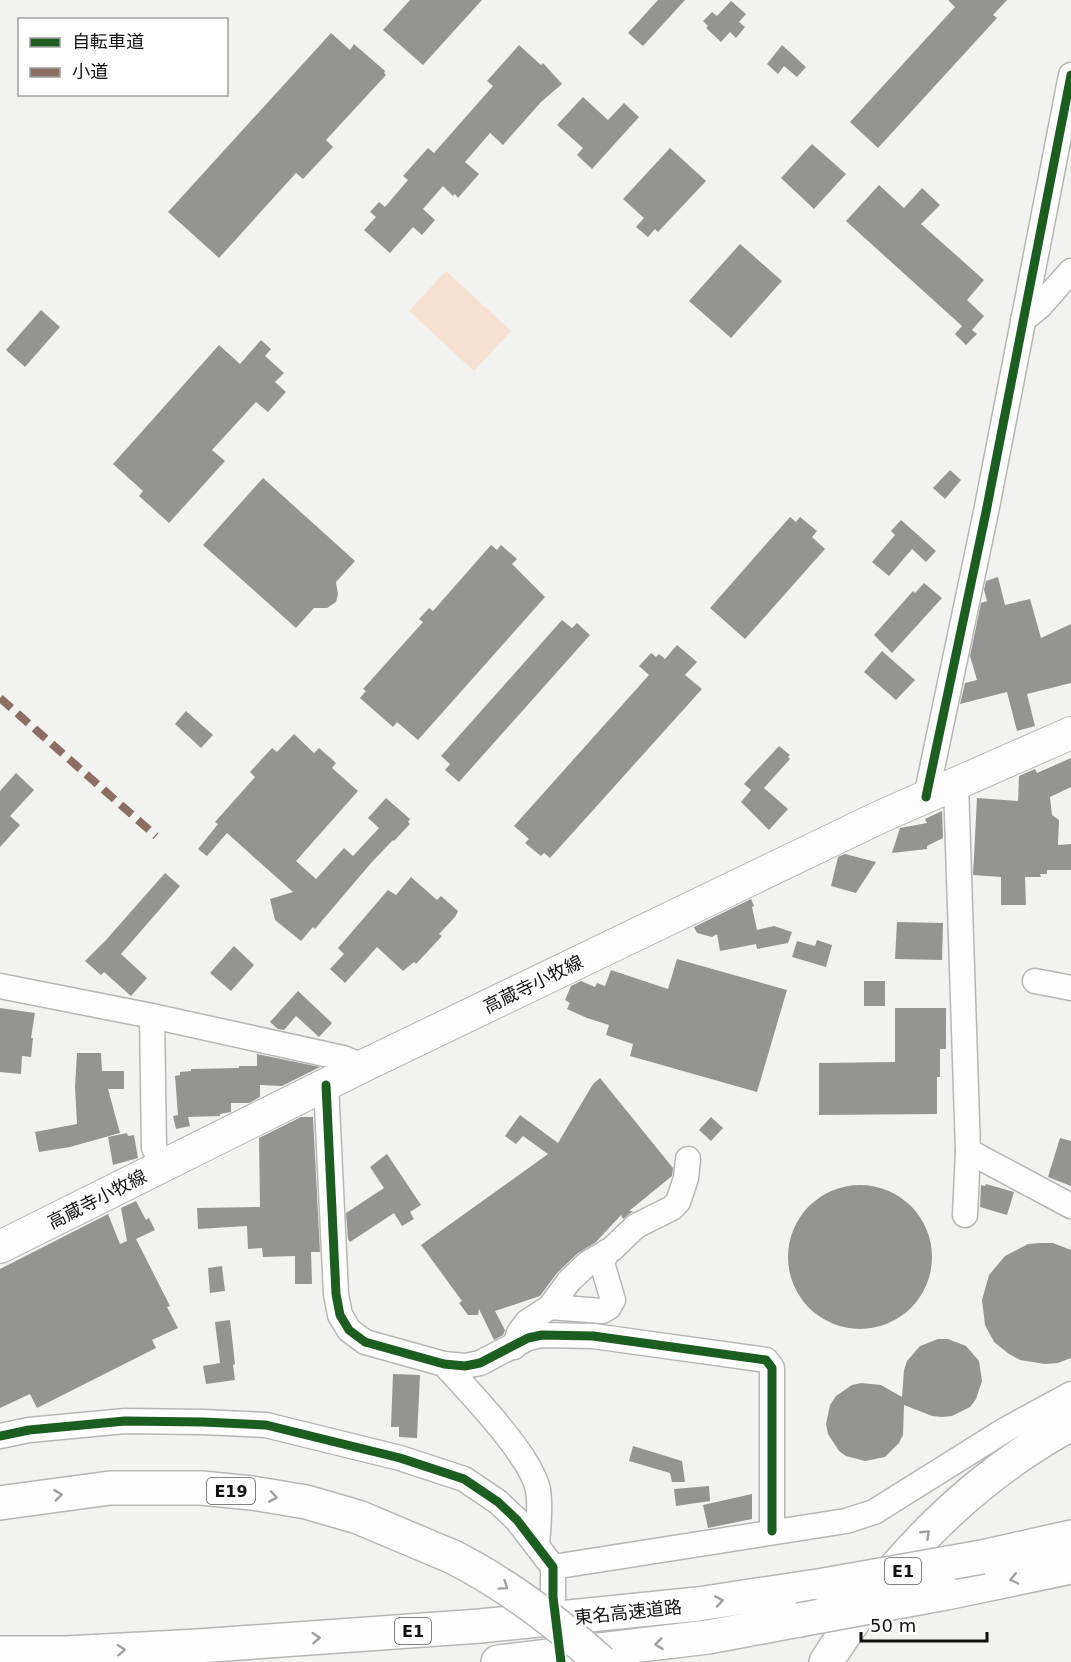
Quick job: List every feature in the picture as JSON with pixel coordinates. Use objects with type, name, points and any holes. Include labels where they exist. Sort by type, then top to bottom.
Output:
[{"type":"highway","points":[[826,1662],[875,1590],[916,1544],[954,1507],[993,1474],[1044,1439],[1071,1424]]},
{"type":"highway","name":"E19","points":[[0,1503],[110,1488],[201,1488],[306,1502],[358,1517],[453,1557],[486,1574],[526,1600],[601,1662]]},
{"type":"highway","name":"東名高速道路","points":[[0,1653],[66,1653],[198,1646],[480,1626],[699,1604],[982,1557],[1071,1536]]},
{"type":"highway","name":"東名高速道路","points":[[498,1662],[708,1637],[946,1593],[1071,1567]]},
{"type":"main road","name":"高蔵寺小牧線","points":[[0,1247],[363,1066],[880,817],[1071,734]]},
{"type":"street","points":[[926,797],[986,512],[1071,75]]},
{"type":"street","points":[[1023,320],[1040,306],[1071,271]]},
{"type":"street","points":[[956,785],[968,1151],[965,1215]]},
{"type":"street","points":[[1035,981],[1071,988]]},
{"type":"street","points":[[0,986],[152,1016],[343,1058],[363,1066]]},
{"type":"street","points":[[152,1016],[154,1148],[163,1166]]},
{"type":"street","points":[[327,1084],[336,1294],[340,1315],[349,1330],[365,1342],[444,1364],[465,1366],[480,1363],[528,1338],[568,1334],[766,1360],[772,1368],[772,1531]]},
{"type":"street","points":[[968,1151],[1071,1206]]},
{"type":"street","points":[[514,1347],[519,1333],[527,1322],[550,1307],[569,1281],[588,1263],[607,1252],[636,1226],[672,1208],[678,1202],[686,1178],[688,1159]]},
{"type":"street","points":[[550,1307],[602,1311],[609,1307],[613,1300],[602,1263],[607,1252]]},
{"type":"street","points":[[444,1364],[495,1422],[531,1470],[538,1490],[540,1507],[537,1546]]},
{"type":"street","points":[[553,1567],[846,1521],[874,1512],[1005,1430],[1071,1394]]},
{"type":"street","points":[[0,1436],[29,1430],[124,1420],[266,1425],[400,1458],[464,1479],[498,1502],[517,1520],[553,1567],[553,1597]]},
{"type":"shaded area","points":[[446,271],[511,331],[474,371],[409,311]]},
{"type":"building","points":[[410,0],[482,0],[423,65],[383,30]]},
{"type":"building","points":[[658,0],[685,0],[643,46],[628,33]]},
{"type":"building","points":[[948,0],[1007,0],[993,15],[997,18],[878,148],[850,122],[955,7]]},
{"type":"building","points":[[731,1],[746,14],[739,22],[745,27],[736,38],[730,32],[721,42],[706,28],[708,26],[703,21],[712,12],[717,16]]},
{"type":"building","points":[[331,33],[350,50],[354,44],[385,71],[386,75],[326,140],[333,147],[303,179],[296,173],[219,258],[168,212]]},
{"type":"building","points":[[519,45],[541,65],[543,63],[562,84],[541,102],[503,145],[490,133],[465,162],[479,174],[458,198],[443,186],[423,209],[435,220],[422,235],[413,227],[390,253],[364,230],[376,217],[370,212],[379,202],[385,207],[408,180],[403,176],[428,148],[434,153],[493,86],[487,81]]},
{"type":"building","points":[[782,45],[806,67],[797,77],[784,66],[778,74],[767,64]]},
{"type":"building","points":[[583,97],[608,120],[624,103],[639,117],[592,169],[577,155],[583,148],[557,125]]},
{"type":"building","points":[[812,144],[846,174],[814,209],[781,178]]},
{"type":"building","points":[[670,148],[706,181],[658,232],[655,229],[648,237],[636,227],[644,218],[623,199]]},
{"type":"building","points":[[879,185],[904,208],[922,188],[940,205],[921,224],[984,280],[967,300],[984,316],[972,330],[977,334],[966,345],[955,334],[962,326],[846,221]]},
{"type":"building","points":[[740,244],[782,281],[731,338],[689,301]]},
{"type":"building","points":[[41,310],[60,327],[25,367],[6,350]]},
{"type":"building","points":[[261,340],[271,349],[265,356],[284,373],[275,382],[286,392],[268,412],[256,402],[212,450],[225,461],[169,523],[139,496],[143,491],[113,464],[219,345],[240,364]]},
{"type":"building","points":[[950,470],[961,480],[945,499],[933,488]]},
{"type":"building","points":[[263,478],[355,561],[336,582],[338,594],[336,602],[327,608],[314,608],[296,628],[203,545]]},
{"type":"building","points":[[790,517],[796,522],[800,517],[817,531],[812,537],[825,549],[745,639],[710,608]]},
{"type":"building","points":[[901,520],[936,551],[926,562],[912,549],[889,576],[872,562],[895,535],[891,531]]},
{"type":"building","points":[[491,545],[497,550],[501,545],[517,559],[512,564],[545,597],[418,740],[397,722],[393,727],[360,698],[366,691],[363,689],[423,622],[419,619],[429,608],[433,611]]},
{"type":"building","points":[[998,577],[1005,605],[1030,599],[1041,638],[1071,624],[1071,683],[1027,694],[1035,726],[1017,731],[1007,692],[960,704],[965,683],[977,680],[970,656],[981,603],[987,601],[984,590],[986,581]]},
{"type":"building","points":[[924,583],[942,598],[892,653],[874,635],[913,591],[915,593]]},
{"type":"building","points":[[562,620],[572,628],[577,623],[590,635],[459,782],[445,770],[450,764],[441,756]]},
{"type":"building","points":[[677,645],[697,662],[685,675],[702,689],[550,858],[544,853],[541,856],[525,843],[529,839],[514,826],[649,675],[639,666],[651,653],[656,657],[659,654],[665,659]]},
{"type":"building","points":[[882,651],[915,680],[896,700],[864,672]]},
{"type":"building","points":[[186,711],[213,735],[201,748],[175,724]]},
{"type":"building","points":[[294,734],[314,753],[319,748],[336,763],[332,768],[358,791],[296,861],[316,879],[344,848],[353,856],[379,828],[368,818],[386,798],[410,819],[408,822],[410,824],[371,863],[315,929],[313,927],[301,941],[275,920],[270,899],[293,892],[227,833],[207,856],[198,849],[218,824],[215,822],[255,777],[250,772],[272,748],[277,752]]},
{"type":"building","points":[[779,746],[790,755],[788,757],[790,759],[764,788],[788,809],[769,830],[741,802],[751,790],[744,784]]},
{"type":"building","points":[[1071,758],[1071,787],[1050,797],[1052,815],[1059,820],[1058,845],[1071,844],[1071,870],[1047,870],[1047,874],[1040,874],[1041,877],[1025,877],[1026,905],[1001,905],[1001,877],[973,875],[977,798],[1018,801],[1019,776],[1035,769],[1037,773]]},
{"type":"building","points":[[16,773],[34,790],[10,816],[20,825],[0,847],[0,791]]},
{"type":"building","points":[[942,811],[943,838],[927,846],[927,849],[892,853],[900,828],[927,823],[925,819]]},
{"type":"building","points":[[845,854],[876,862],[856,893],[831,886],[838,857]]},
{"type":"building","points":[[165,873],[180,886],[121,954],[147,978],[131,996],[104,972],[101,975],[85,961]]},
{"type":"building","points":[[411,877],[437,900],[441,896],[458,911],[455,917],[439,934],[442,936],[416,964],[414,962],[403,971],[377,947],[345,983],[330,969],[344,954],[338,948],[388,890],[396,895]]},
{"type":"building","points":[[751,899],[757,930],[774,926],[792,932],[788,943],[757,949],[756,944],[720,951],[717,934],[712,937],[697,933],[694,927]]},
{"type":"building","points":[[897,922],[943,923],[942,960],[895,959]]},
{"type":"building","points":[[817,940],[832,945],[826,967],[792,957],[797,941],[815,946]]},
{"type":"building","points":[[234,946],[254,965],[231,991],[210,973]]},
{"type":"building","points":[[677,959],[787,990],[757,1092],[630,1056],[633,1044],[606,1035],[609,1025],[567,1009],[570,1003],[565,1000],[571,986],[581,981],[595,987],[597,983],[605,986],[611,970],[668,989]]},
{"type":"building","points":[[864,981],[885,981],[885,1006],[864,1006]]},
{"type":"building","points":[[298,991],[332,1023],[319,1037],[296,1016],[284,1030],[278,1029],[270,1022]]},
{"type":"building","points":[[0,1008],[35,1013],[31,1057],[22,1056],[21,1074],[0,1072]]},
{"type":"building","points":[[895,1008],[946,1008],[946,1049],[940,1049],[937,1114],[819,1115],[819,1063],[895,1062]]},
{"type":"building","points":[[77,1053],[101,1053],[102,1071],[124,1071],[124,1089],[108,1089],[120,1133],[70,1147],[39,1152],[35,1132],[77,1124],[75,1087]]},
{"type":"building","points":[[257,1054],[320,1067],[282,1086],[260,1085],[260,1097],[249,1103],[231,1103],[231,1112],[220,1114],[220,1116],[188,1117],[190,1126],[176,1129],[173,1116],[178,1115],[175,1076],[180,1075],[180,1072],[191,1071],[191,1069],[257,1066]]},
{"type":"building","points":[[600,1078],[673,1168],[672,1176],[629,1211],[633,1211],[623,1219],[621,1215],[596,1242],[578,1253],[557,1273],[540,1296],[495,1311],[505,1330],[503,1335],[494,1340],[479,1309],[478,1315],[468,1315],[459,1303],[462,1301],[421,1245],[548,1154],[523,1136],[516,1144],[505,1136],[520,1115],[558,1143],[593,1084]]},
{"type":"building","points":[[301,1117],[313,1117],[320,1252],[311,1252],[312,1284],[295,1284],[295,1256],[263,1257],[262,1248],[248,1249],[247,1226],[198,1229],[197,1208],[260,1207],[259,1138]]},
{"type":"building","points":[[711,1117],[723,1128],[711,1141],[699,1130]]},
{"type":"building","points":[[127,1133],[128,1136],[134,1135],[138,1158],[113,1165],[108,1137]]},
{"type":"building","points":[[1060,1138],[1071,1141],[1071,1186],[1048,1177]]},
{"type":"building","points":[[387,1154],[421,1205],[410,1212],[414,1219],[402,1226],[394,1213],[350,1242],[346,1213],[384,1188],[370,1167]]},
{"type":"building","points":[[986,1184],[1014,1192],[1007,1215],[980,1207],[981,1185]]},
{"type":"building","points":[[860,1185],[888,1190],[911,1206],[927,1229],[932,1257],[927,1285],[911,1308],[888,1324],[860,1329],[832,1324],[809,1308],[793,1285],[788,1257],[793,1229],[809,1206],[832,1190]]},
{"type":"building","points":[[136,1201],[146,1220],[149,1218],[155,1230],[136,1239],[170,1306],[167,1307],[178,1328],[152,1340],[156,1348],[37,1408],[30,1394],[0,1408],[0,1269],[108,1214],[120,1244],[127,1241],[121,1208]]},
{"type":"building","points":[[1053,1243],[1071,1250],[1071,1358],[1058,1363],[1045,1364],[1020,1360],[994,1342],[985,1325],[982,1300],[989,1275],[1005,1256],[1028,1244]]},
{"type":"building","points":[[222,1266],[225,1291],[210,1293],[208,1268]]},
{"type":"building","points":[[230,1320],[235,1380],[206,1384],[203,1366],[220,1363],[215,1322]]},
{"type":"building","points":[[938,1339],[948,1339],[966,1346],[979,1361],[982,1381],[976,1399],[970,1407],[952,1416],[942,1417],[932,1416],[904,1405],[903,1435],[899,1443],[885,1457],[865,1461],[846,1456],[839,1451],[828,1434],[826,1424],[830,1405],[836,1396],[852,1385],[861,1383],[881,1385],[902,1397],[907,1361],[920,1346]]},
{"type":"building","points":[[393,1374],[420,1375],[417,1438],[399,1437],[399,1427],[391,1427]]},
{"type":"building","points":[[633,1446],[682,1461],[685,1482],[672,1482],[670,1473],[629,1461]]},
{"type":"building","points":[[709,1486],[710,1501],[676,1506],[674,1489]]},
{"type":"building","points":[[752,1494],[752,1519],[708,1528],[703,1505]]},
{"type":"marked path","points":[[0,698],[156,836]]},
{"type":"cycle path","points":[[926,797],[986,512],[1071,75]]},
{"type":"cycle path","points":[[326,1085],[336,1294],[340,1315],[349,1330],[365,1342],[444,1364],[465,1366],[480,1363],[528,1338],[542,1335],[593,1336],[766,1360],[772,1368],[772,1531]]},
{"type":"cycle path","points":[[0,1436],[29,1430],[125,1421],[266,1425],[400,1458],[464,1479],[498,1502],[517,1520],[553,1567],[553,1597],[561,1662]]}]
